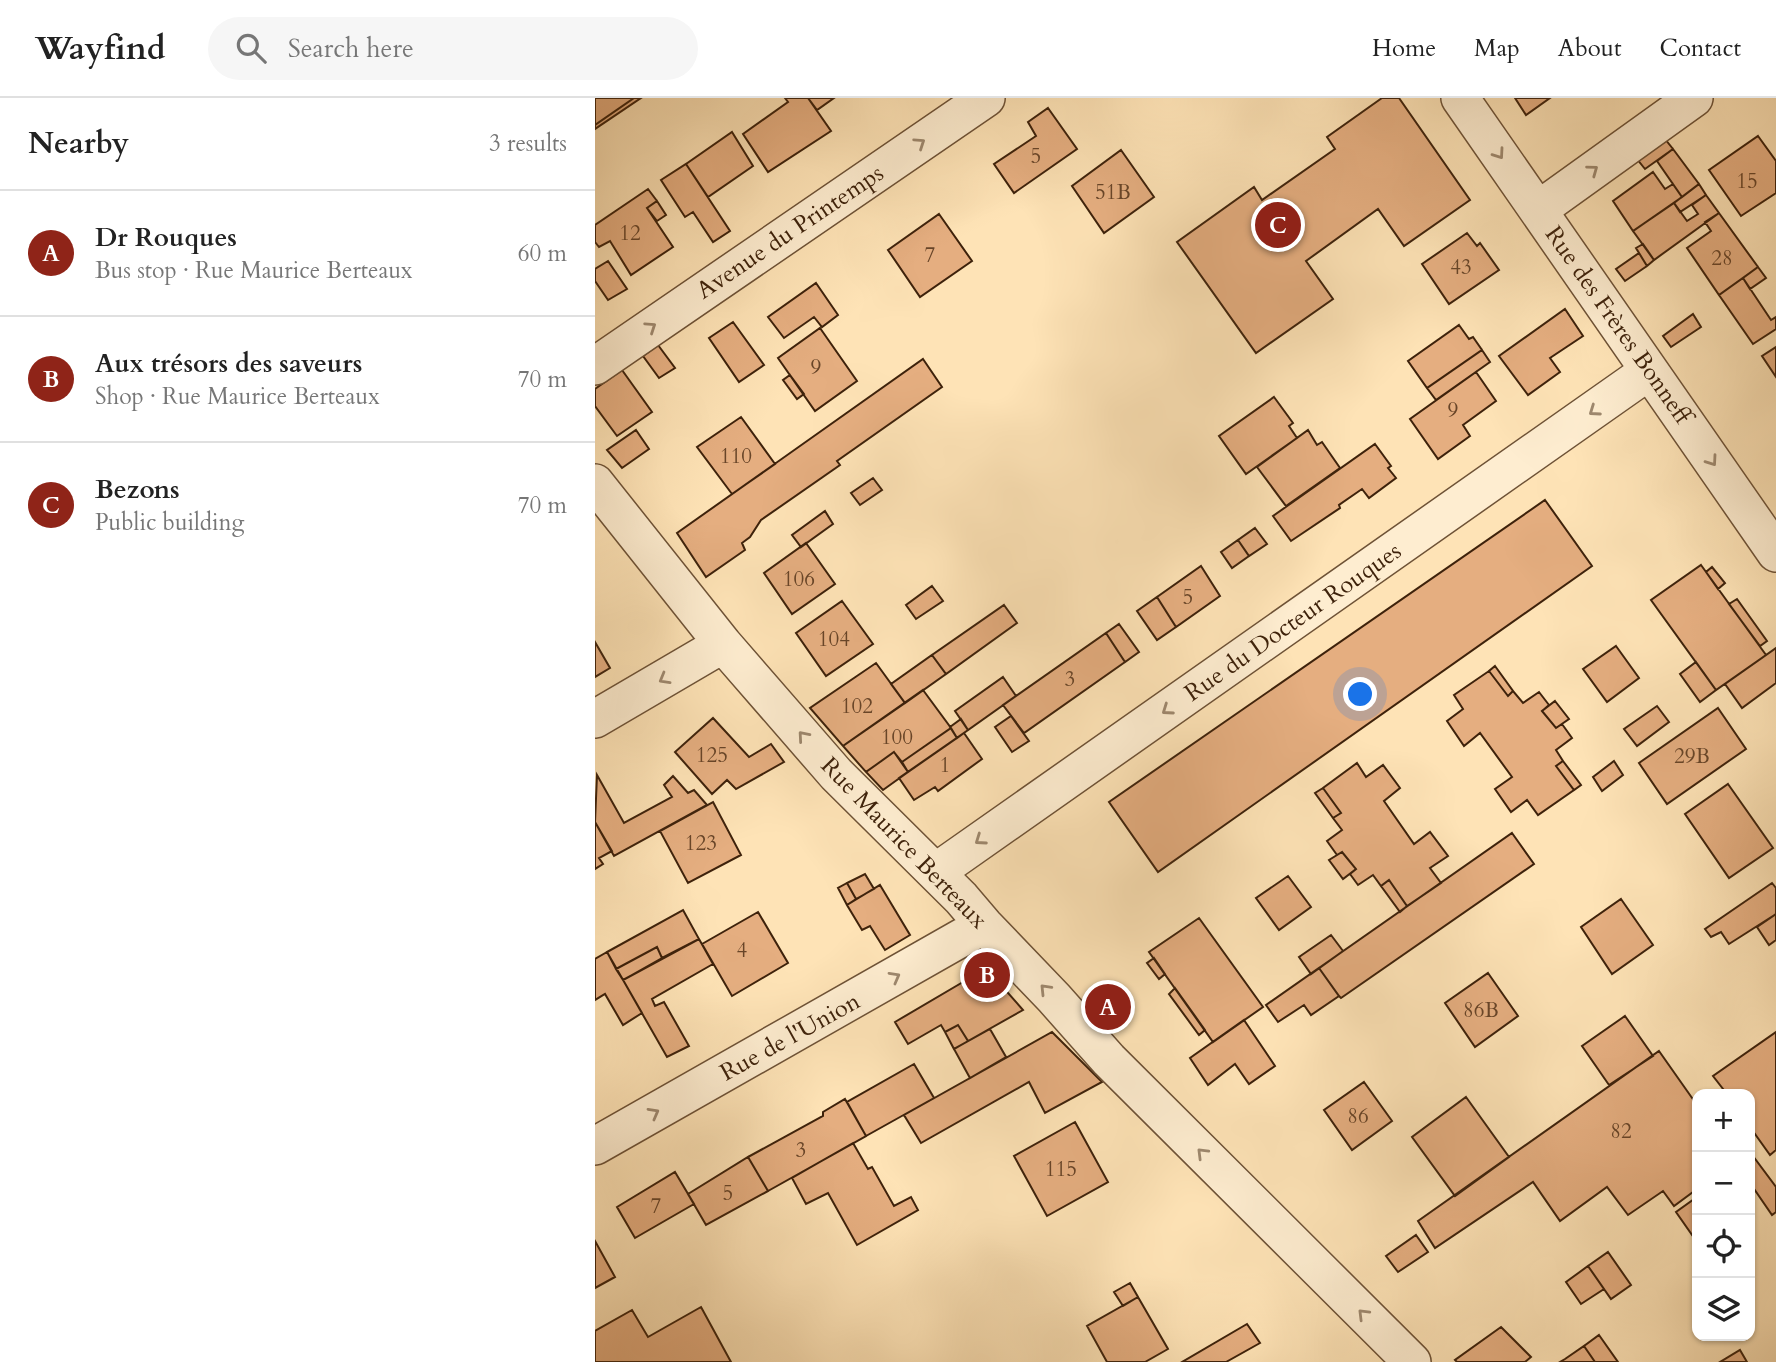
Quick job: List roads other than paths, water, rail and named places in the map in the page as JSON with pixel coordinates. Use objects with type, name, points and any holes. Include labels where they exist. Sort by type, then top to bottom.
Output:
[{"type":"street","name":"Avenue du Printemps","points":[[595,366],[986,98]]},
{"type":"street","name":"Rue des Frères Bonneff","points":[[1460,98],[1776,553]]},
{"type":"street","points":[[1538,210],[1694,98]]},
{"type":"street","name":"Rue du Docteur Rouques","points":[[936,872],[1650,371]]},
{"type":"street","name":"Rue Maurice Berteaux","points":[[595,483],[723,644],[836,774],[936,872],[1109,1060],[1412,1362]]},
{"type":"street","points":[[595,719],[723,644]]},
{"type":"street","name":"Rue de l'Union","points":[[595,1146],[983,925]]},
{"type":"place","name":"Bezons","points":[[1278,225]]},
{"type":"place","name":"Aux trésors des saveurs","points":[[987,975]]},
{"type":"place","name":"Dr Rouques","points":[[1108,1007]]}]
